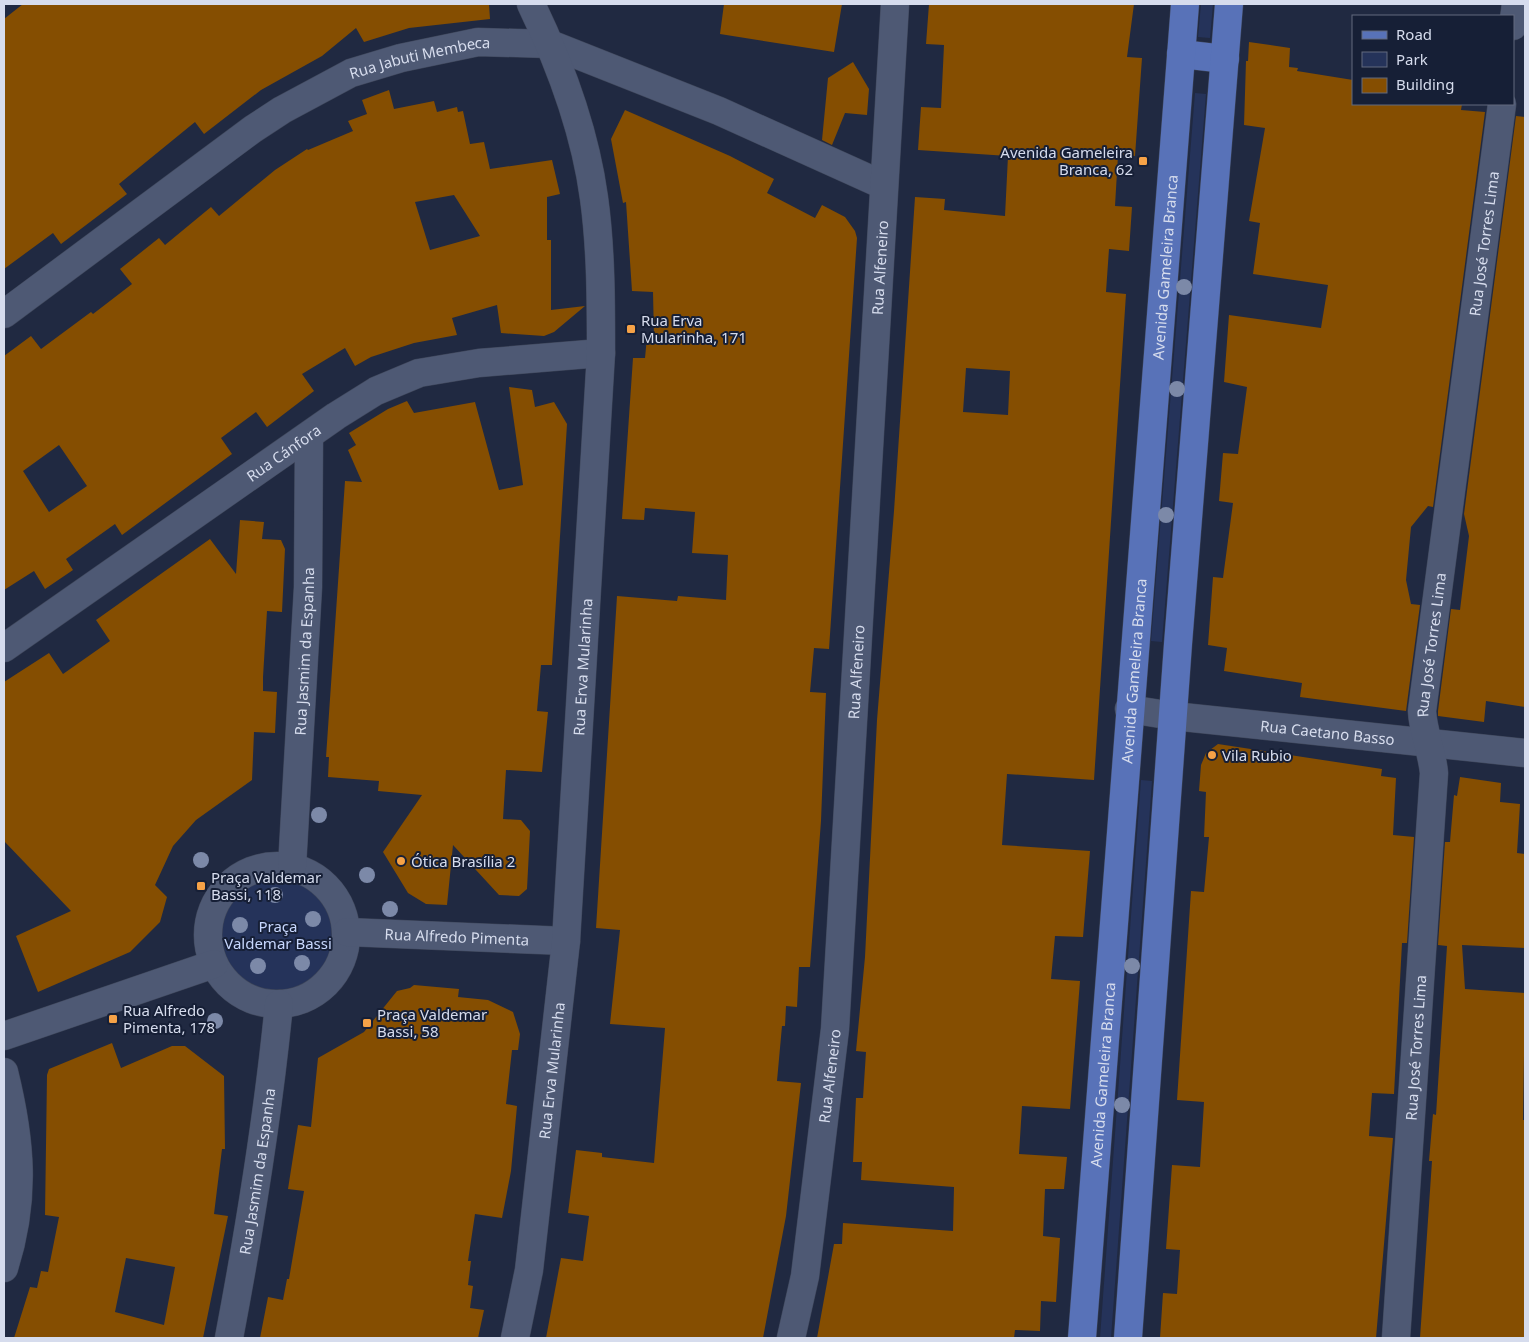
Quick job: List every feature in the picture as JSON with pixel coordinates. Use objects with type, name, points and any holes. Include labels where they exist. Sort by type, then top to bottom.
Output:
[{"type":"main road","name":"Avenida Gameleira Branca","points":[[1082,1338],[1129,709],[1185,4]]},
{"type":"main road","points":[[1128,1338],[1173,716],[1229,4]]},
{"type":"main road","points":[[1181,54],[1225,59]]},
{"type":"street","name":"Rua Erva Mularinha","points":[[515,1338],[529,1270],[566,941],[602,353],[600,272],[594,197],[578,122],[550,44],[531,4]]},
{"type":"street","name":"Rua Alfeneiro","points":[[791,1338],[805,1276],[835,1029],[895,4]]},
{"type":"street","points":[[1514,19],[1516,4]]},
{"type":"street","name":"Rua Jabuti Membeca","points":[[4,314],[252,129],[351,73],[401,58],[478,42],[550,44],[719,111],[883,185]]},
{"type":"street","name":"Rua José Torres Lima","points":[[1396,1338],[1434,773],[1430,744],[1422,722],[1422,711],[1502,105]]},
{"type":"street","name":"Rua Cánfora","points":[[4,648],[376,391],[418,373],[479,363],[602,353]]},
{"type":"street","name":"Rua Jasmim da Espanha","points":[[292,867],[308,587],[309,436]]},
{"type":"street","name":"Rua Caetano Basso","points":[[1129,709],[1173,716],[1525,753]]},
{"type":"street","points":[[270,866],[292,867],[313,876],[331,890],[342,910],[346,932],[344,954],[330,979],[320,989],[300,1000],[279,1004],[259,1001],[240,993],[226,981],[214,964],[208,944],[209,923],[216,902],[230,884],[249,872],[270,866]]},
{"type":"street","name":"Rua Alfredo Pimenta","points":[[346,932],[566,941]]},
{"type":"street","points":[[4,1036],[214,964]]},
{"type":"street","name":"Rua Jasmim da Espanha","points":[[229,1338],[256,1191],[271,1088],[279,1004]]},
{"type":"street","points":[[4,1072],[13,1107],[20,1180],[12,1243],[4,1268]]},
{"type":"green space","points":[[1201,4],[1213,4],[1210,38],[1198,37]]},
{"type":"green space","points":[[1195,93],[1206,94],[1162,642],[1151,641]]},
{"type":"green space","points":[[1141,780],[1152,781],[1111,1338],[1100,1338]]},
{"type":"green space","name":"Praça Valdemar Bassi","points":[[278,876],[300,881],[319,893],[331,912],[336,934],[331,956],[319,975],[300,987],[278,992],[256,987],[237,975],[225,956],[220,934],[225,912],[237,893],[256,881]]},
{"type":"building","points":[[23,4],[489,4],[490,19],[409,28],[364,42],[356,28],[322,56],[261,90],[204,134],[195,122],[119,184],[127,194],[61,244],[53,233],[4,269],[4,19]]},
{"type":"building","points":[[724,4],[842,4],[834,52],[720,34]]},
{"type":"building","points":[[929,4],[1134,4],[1127,57],[1142,58],[1135,156],[1118,155],[1115,206],[1132,207],[1129,251],[1109,249],[1106,292],[1126,294],[1094,780],[1007,774],[1002,845],[1090,851],[1083,937],[1055,936],[1051,979],[1080,981],[1070,1109],[1022,1106],[1019,1154],[1067,1157],[1064,1189],[1045,1189],[1043,1236],[1060,1238],[1056,1302],[1041,1301],[1040,1331],[1015,1330],[1014,1338],[817,1338],[834,1244],[842,1244],[843,1223],[953,1231],[954,1187],[861,1180],[862,1162],[853,1162],[856,1098],[863,1098],[866,1052],[856,1051],[865,957],[877,720],[894,511],[915,197],[945,199],[944,210],[1005,216],[1008,156],[918,150],[921,107],[941,108],[944,45],[926,44]],"holes":[[[966,368],[1010,371],[1008,415],[963,412]]]},
{"type":"building","points":[[1249,42],[1290,48],[1289,67],[1298,68],[1297,71],[1352,80],[1352,105],[1462,105],[1461,110],[1485,112],[1433,507],[1428,506],[1411,527],[1406,580],[1411,604],[1420,605],[1406,711],[1300,697],[1302,683],[1224,671],[1227,648],[1208,645],[1213,577],[1223,578],[1233,503],[1219,501],[1223,453],[1238,454],[1247,387],[1224,382],[1229,315],[1321,328],[1328,285],[1253,274],[1260,223],[1249,221],[1265,128],[1244,125],[1246,61],[1248,61]]},
{"type":"building","points":[[853,62],[869,89],[867,115],[845,113],[832,145],[822,140],[828,78]]},
{"type":"building","points":[[389,90],[394,109],[434,101],[437,112],[457,107],[458,112],[463,111],[470,144],[484,142],[490,169],[552,160],[560,194],[547,197],[547,240],[551,240],[551,310],[585,306],[554,332],[544,336],[501,333],[497,305],[452,318],[457,335],[414,343],[371,357],[355,366],[345,348],[302,374],[314,391],[267,427],[256,412],[221,438],[232,454],[122,535],[115,524],[66,559],[73,570],[45,589],[34,571],[4,590],[4,356],[31,336],[41,349],[91,312],[93,314],[132,284],[120,269],[159,238],[165,245],[211,207],[219,216],[275,170],[307,149],[353,131],[348,121],[367,114],[362,100]],"holes":[[[454,195],[480,236],[430,250],[415,202]],[[59,445],[87,486],[49,512],[23,471]]]},
{"type":"building","points":[[625,110],[730,156],[774,179],[767,193],[815,218],[822,205],[845,217],[855,231],[857,238],[829,649],[814,648],[810,692],[826,693],[821,821],[810,967],[799,967],[797,1007],[786,1006],[785,1026],[782,1026],[777,1081],[801,1083],[786,1216],[763,1338],[546,1338],[561,1258],[583,1261],[589,1216],[568,1213],[576,1150],[602,1153],[602,1157],[654,1163],[665,1028],[610,1024],[620,930],[596,928],[617,596],[677,601],[678,596],[726,600],[728,555],[692,553],[695,512],[645,508],[644,520],[622,519],[633,358],[645,358],[647,337],[654,338],[653,292],[632,291],[626,202],[623,203],[611,139]]},
{"type":"building","points":[[1516,116],[1525,117],[1525,707],[1486,701],[1484,722],[1438,716],[1438,711],[1451,609],[1460,610],[1469,536],[1464,514]]},
{"type":"building","points":[[509,387],[532,390],[535,407],[554,402],[567,424],[552,665],[541,665],[537,711],[548,712],[542,772],[506,770],[503,819],[521,820],[530,831],[527,889],[519,896],[499,895],[453,845],[447,905],[426,904],[408,893],[383,852],[422,795],[378,791],[379,781],[328,777],[329,757],[326,757],[345,481],[362,482],[348,450],[356,445],[349,433],[388,409],[407,401],[414,413],[475,402],[499,490],[523,485]]},
{"type":"building","points":[[240,520],[264,522],[262,539],[281,540],[285,549],[282,612],[267,611],[263,677],[263,691],[277,692],[275,733],[254,732],[252,780],[196,820],[173,846],[155,885],[167,897],[160,922],[130,952],[38,992],[16,936],[71,911],[4,841],[4,682],[49,653],[63,674],[110,641],[96,620],[210,539],[236,574]]},
{"type":"building","points":[[1218,744],[1382,769],[1381,776],[1396,778],[1393,835],[1414,837],[1407,943],[1402,943],[1394,1094],[1372,1093],[1369,1136],[1393,1138],[1376,1338],[1160,1338],[1163,1293],[1177,1294],[1180,1250],[1166,1249],[1172,1165],[1200,1167],[1204,1102],[1177,1100],[1191,891],[1204,892],[1209,837],[1204,837],[1206,792],[1199,791],[1201,765],[1206,753]]},
{"type":"building","points":[[1460,777],[1501,783],[1500,802],[1520,804],[1517,853],[1525,854],[1525,948],[1462,945],[1465,989],[1525,993],[1523,1120],[1525,1120],[1525,1338],[1420,1338],[1432,1161],[1429,1161],[1433,1114],[1436,1115],[1447,946],[1438,945],[1445,842],[1450,842],[1454,795],[1457,796]]},
{"type":"building","points":[[414,985],[459,989],[458,997],[488,1000],[513,1012],[520,1034],[518,1050],[512,1050],[506,1104],[517,1106],[511,1171],[502,1218],[475,1214],[468,1261],[471,1261],[468,1285],[473,1286],[470,1308],[484,1310],[478,1338],[260,1338],[268,1297],[283,1300],[287,1279],[289,1279],[304,1191],[288,1189],[298,1125],[311,1127],[318,1058],[364,1032],[397,991]]},
{"type":"building","points":[[112,1043],[121,1068],[172,1046],[185,1046],[224,1076],[225,1149],[222,1149],[214,1214],[228,1216],[203,1338],[14,1338],[30,1287],[37,1288],[41,1271],[48,1272],[59,1217],[45,1215],[47,1075],[49,1069]],"holes":[[[126,1258],[175,1267],[164,1325],[115,1312]]]},
{"type":"place","name":"Avenida Gameleira Branca, 62","points":[[1143,161]]},
{"type":"place","name":"Rua Erva Mularinha, 171","points":[[631,329]]},
{"type":"place","name":"Vila Rubio","points":[[1212,755]]},
{"type":"place","name":"Ótica Brasília 2","points":[[401,861]]},
{"type":"place","name":"Praça Valdemar Bassi, 118","points":[[201,886]]},
{"type":"place","name":"Rua Alfredo Pimenta, 178","points":[[113,1019]]},
{"type":"place","name":"Praça Valdemar Bassi, 58","points":[[367,1023]]}]
